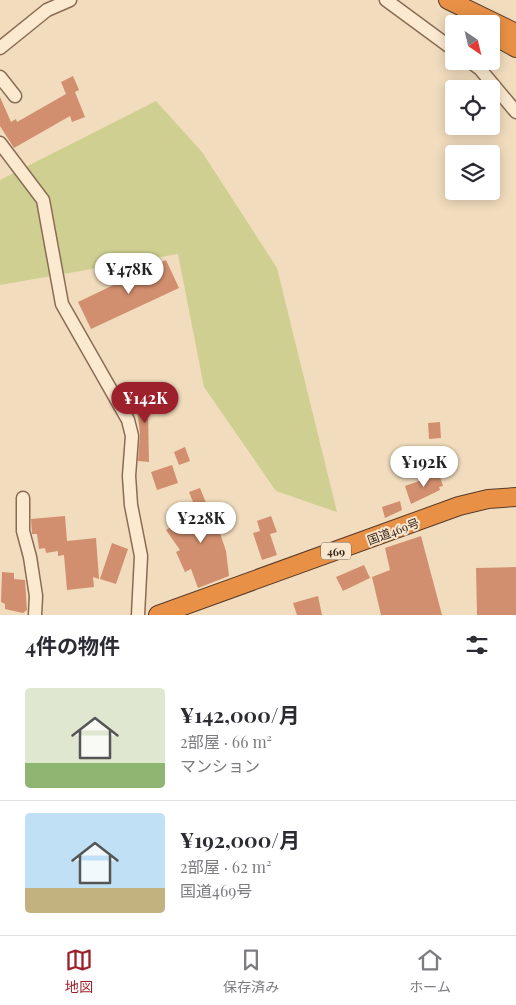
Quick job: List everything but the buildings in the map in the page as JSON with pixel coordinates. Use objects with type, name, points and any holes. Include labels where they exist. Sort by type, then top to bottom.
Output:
[{"type":"highway","points":[[434,0],[459,15]]},
{"type":"highway","points":[[448,0],[516,33]]},
{"type":"highway","points":[[500,39],[516,48]]},
{"type":"highway","name":"国道469号","points":[[158,615],[459,506],[488,499],[516,497]]},
{"type":"street","points":[[0,48],[44,5],[70,0]]},
{"type":"street","points":[[386,0],[445,43]]},
{"type":"street","points":[[481,70],[516,112]]},
{"type":"street","points":[[0,77],[15,96]]},
{"type":"street","points":[[0,143],[43,200],[62,304],[128,420],[132,436],[129,476],[130,505],[141,556],[138,615]]},
{"type":"street","points":[[23,498],[23,531],[30,557],[36,596],[35,615]]},
{"type":"green space","points":[[156,101],[202,152],[277,268],[337,512],[276,491],[204,387],[178,254],[0,285],[0,180]]}]
